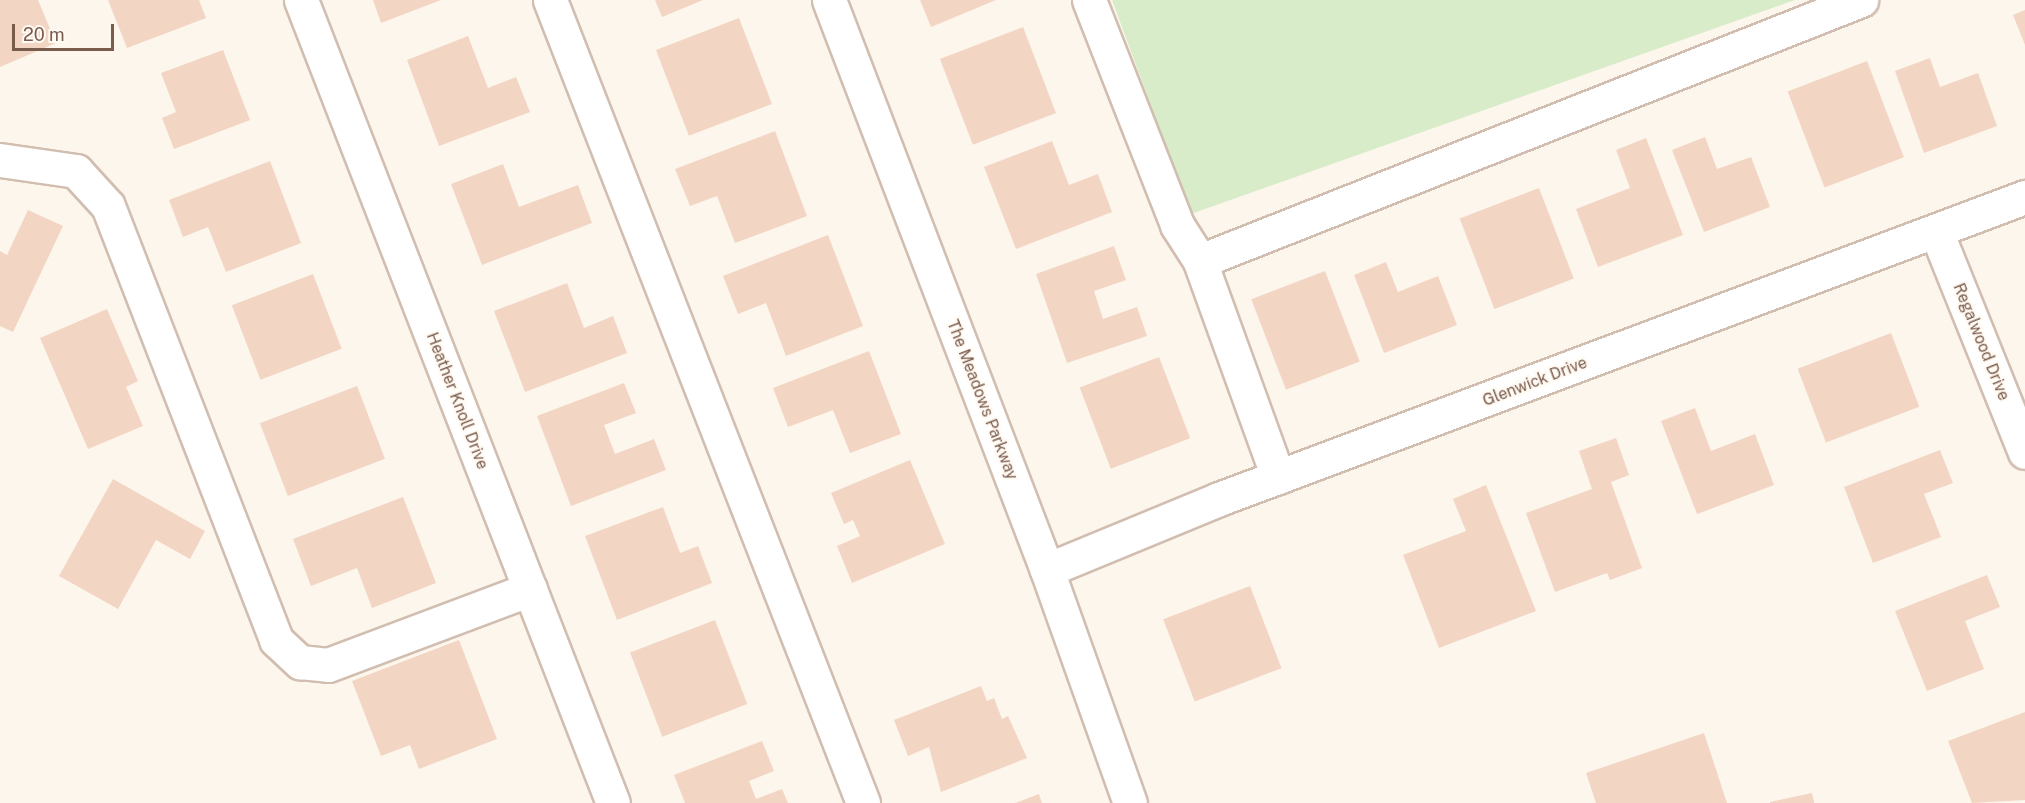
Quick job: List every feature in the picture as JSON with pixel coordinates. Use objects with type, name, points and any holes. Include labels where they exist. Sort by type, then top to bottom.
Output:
[{"type":"street","name":"Heather Knoll Drive","points":[[301,0],[613,803]]},
{"type":"street","points":[[550,0],[863,803]]},
{"type":"street","name":"The Meadows Parkway","points":[[829,0],[1047,570],[1130,803]]},
{"type":"street","points":[[1089,0],[1177,225],[1200,261],[1278,477]]},
{"type":"street","points":[[1200,261],[1861,0]]},
{"type":"street","points":[[0,160],[76,171],[108,206],[276,640],[300,662],[328,665],[530,589]]},
{"type":"street","name":"Glenwick Drive","points":[[1047,570],[1278,477],[2025,197]]},
{"type":"street","name":"Regalwood Drive","points":[[1936,231],[2025,452]]},
{"type":"green space","points":[[1112,0],[1795,0],[1191,214]]},
{"type":"building","points":[[0,0],[38,0],[56,43],[0,67]]},
{"type":"building","points":[[108,0],[199,0],[206,18],[127,48]]},
{"type":"building","points":[[373,0],[441,0],[381,23]]},
{"type":"building","points":[[655,0],[703,0],[662,17]]},
{"type":"building","points":[[920,0],[996,0],[931,27]]},
{"type":"building","points":[[2025,10],[2025,45],[2013,15]]},
{"type":"building","points":[[739,18],[772,104],[689,136],[656,50]]},
{"type":"building","points":[[1023,27],[1056,113],[973,145],[940,59]]},
{"type":"building","points":[[468,36],[488,88],[516,77],[530,112],[439,146],[407,60]]},
{"type":"building","points":[[223,50],[250,120],[174,149],[162,118],[176,112],[161,73]]},
{"type":"building","points":[[1930,58],[1940,87],[1978,73],[1997,126],[1924,153],[1895,71]]},
{"type":"building","points":[[1867,61],[1904,157],[1825,188],[1788,91]]},
{"type":"building","points":[[775,131],[807,216],[735,243],[717,196],[690,206],[675,169]]},
{"type":"building","points":[[1705,137],[1717,169],[1751,157],[1770,207],[1704,232],[1672,150]]},
{"type":"building","points":[[1646,138],[1683,235],[1598,267],[1576,209],[1630,188],[1616,150]]},
{"type":"building","points":[[1052,141],[1069,185],[1098,174],[1112,212],[1016,249],[984,167]]},
{"type":"building","points":[[270,161],[301,243],[226,272],[208,227],[183,237],[169,200]]},
{"type":"building","points":[[503,164],[519,207],[578,185],[592,223],[482,265],[451,184]]},
{"type":"building","points":[[1539,188],[1574,279],[1494,309],[1460,218]]},
{"type":"building","points":[[28,210],[63,226],[13,332],[0,326],[0,251],[7,255]]},
{"type":"building","points":[[828,235],[863,326],[786,356],[766,303],[738,314],[723,276]]},
{"type":"building","points":[[1114,246],[1126,280],[1094,291],[1103,319],[1137,307],[1147,336],[1067,363],[1036,274]]},
{"type":"building","points":[[1386,262],[1398,292],[1438,276],[1457,325],[1384,353],[1354,275]]},
{"type":"building","points":[[1325,271],[1360,362],[1286,390],[1251,299]]},
{"type":"building","points":[[313,274],[342,349],[260,380],[232,305]]},
{"type":"building","points":[[567,283],[584,328],[613,316],[627,353],[525,392],[494,311]]},
{"type":"building","points":[[107,309],[138,381],[126,387],[143,426],[88,449],[40,338]]},
{"type":"building","points":[[1891,333],[1919,407],[1826,443],[1798,369]]},
{"type":"building","points":[[869,351],[901,434],[850,453],[833,410],[788,427],[773,388]]},
{"type":"building","points":[[1159,357],[1190,438],[1111,469],[1080,387]]},
{"type":"building","points":[[624,383],[636,413],[604,425],[615,454],[654,439],[666,470],[571,506],[537,416]]},
{"type":"building","points":[[357,386],[385,459],[288,496],[260,423]]},
{"type":"building","points":[[1695,408],[1711,451],[1755,434],[1774,485],[1697,514],[1661,421]]},
{"type":"building","points":[[1616,438],[1629,475],[1611,482],[1642,568],[1610,580],[1607,573],[1555,592],[1526,513],[1592,489],[1579,451]]},
{"type":"building","points":[[1940,450],[1953,483],[1924,494],[1941,537],[1873,563],[1844,487]]},
{"type":"building","points":[[910,460],[945,544],[852,583],[837,546],[860,536],[853,520],[844,524],[831,493]]},
{"type":"building","points":[[113,479],[205,531],[190,559],[156,540],[118,609],[59,576]]},
{"type":"building","points":[[1486,485],[1536,611],[1439,648],[1403,555],[1466,531],[1453,499]]},
{"type":"building","points":[[403,497],[436,583],[372,608],[357,568],[311,586],[293,539]]},
{"type":"building","points":[[663,507],[680,553],[698,546],[712,583],[617,620],[585,536]]},
{"type":"building","points":[[1987,575],[2000,607],[1965,621],[1984,669],[1927,691],[1895,611]]},
{"type":"building","points":[[1250,586],[1282,668],[1195,701],[1163,619]]},
{"type":"building","points":[[715,620],[747,704],[662,737],[630,653]]},
{"type":"building","points":[[459,640],[497,739],[419,769],[410,745],[381,756],[352,681]]},
{"type":"building","points":[[981,686],[987,701],[994,698],[1002,719],[1008,716],[1027,758],[941,792],[929,747],[908,756],[894,720]]},
{"type":"building","points":[[2025,712],[2025,800],[1972,803],[1948,741]]},
{"type":"building","points":[[1704,733],[1727,803],[1596,803],[1586,773]]},
{"type":"building","points":[[762,741],[774,771],[749,781],[756,799],[782,789],[788,803],[685,803],[674,775]]},
{"type":"building","points":[[1812,793],[1814,803],[1770,803],[1770,802]]},
{"type":"building","points":[[1039,794],[1042,803],[1015,803]]}]
